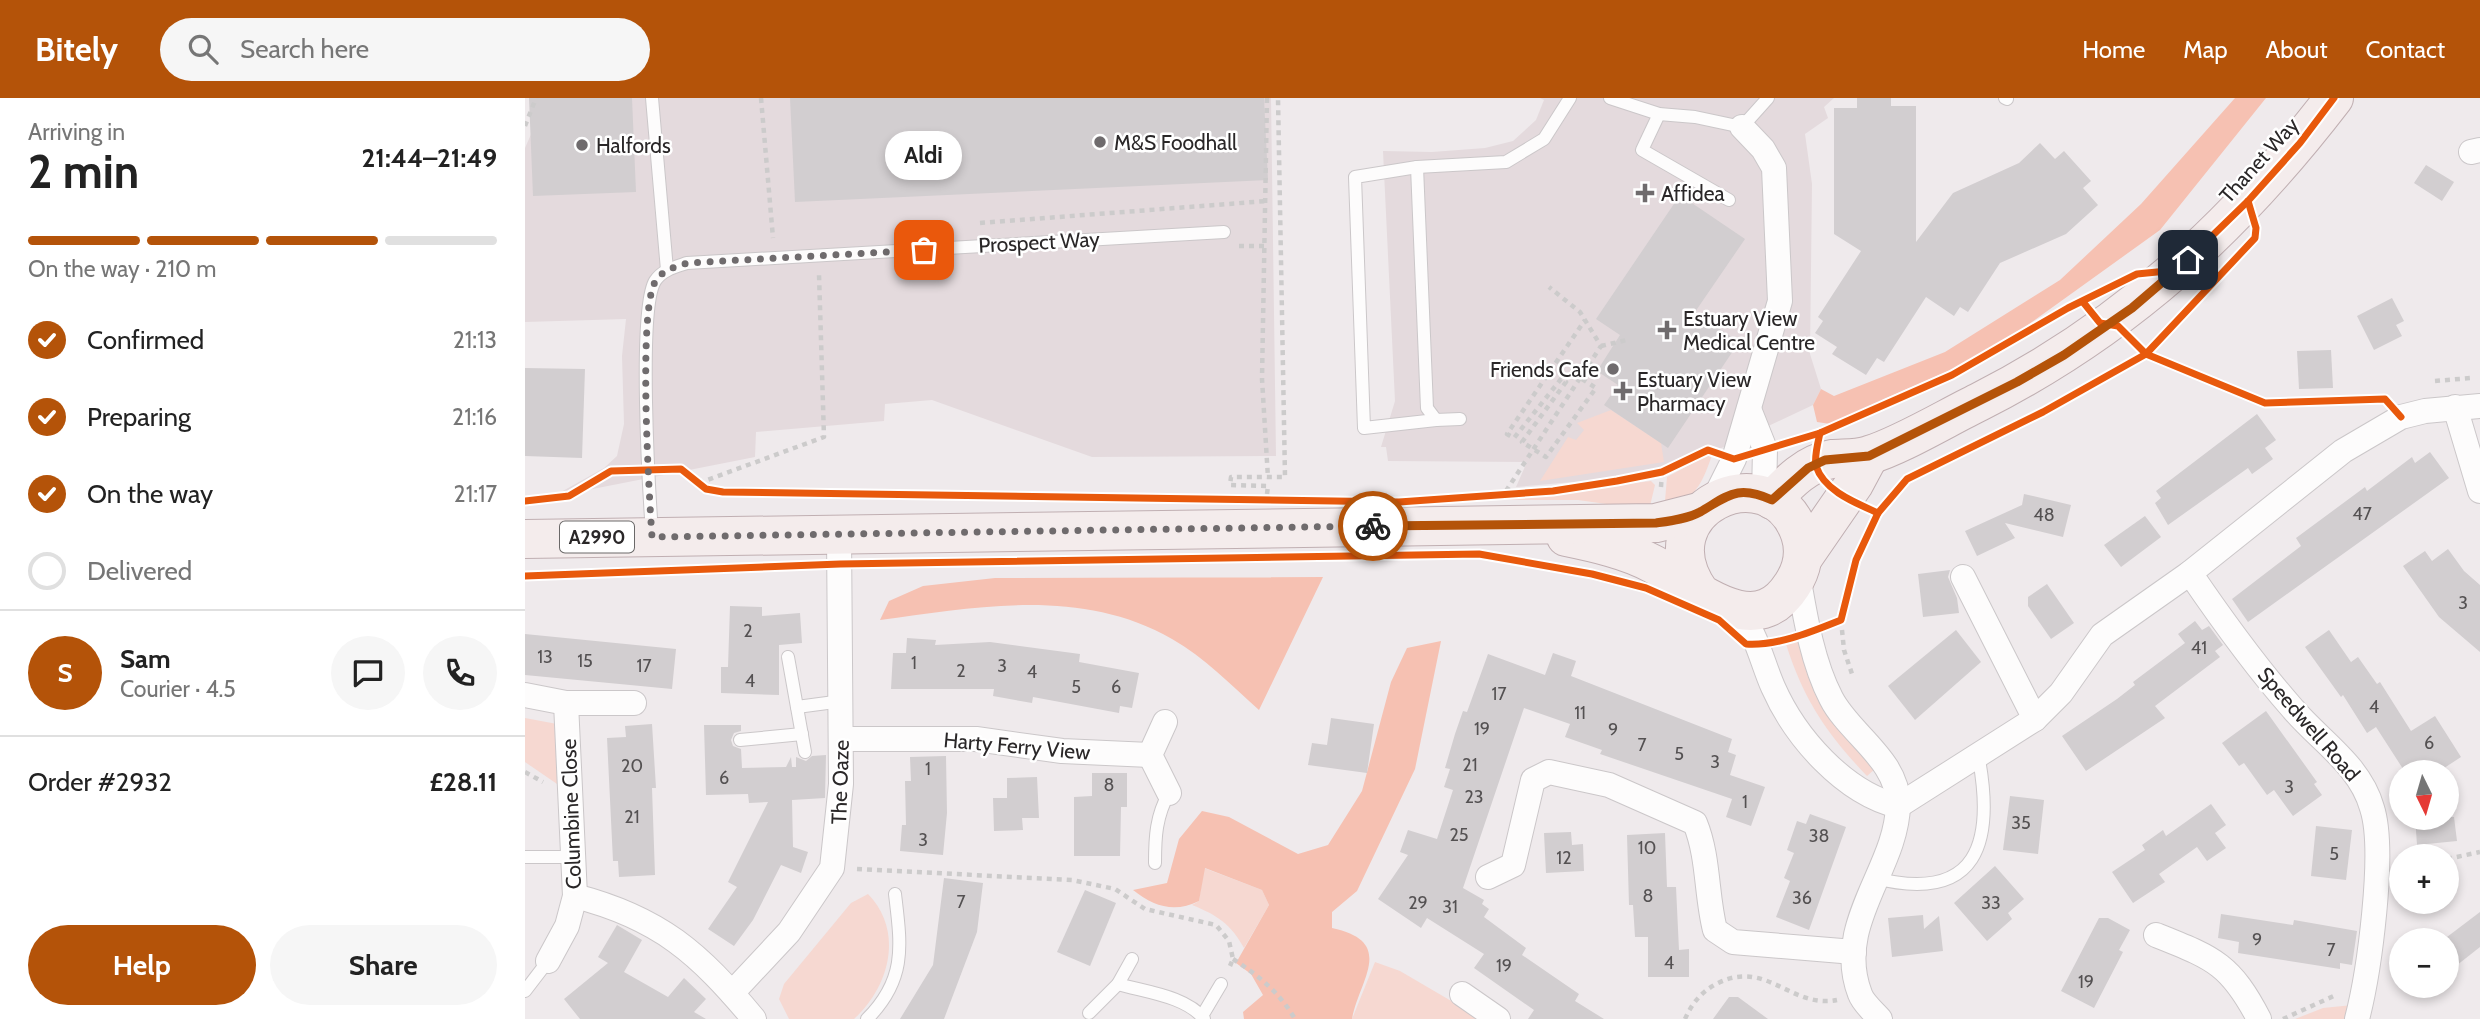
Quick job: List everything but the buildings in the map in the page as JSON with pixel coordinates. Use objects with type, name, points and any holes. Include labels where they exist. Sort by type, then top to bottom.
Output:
[{"type":"main road","name":"Thanet Way","points":[[1768,498],[1815,464],[1869,456],[2017,382],[2064,355],[2132,308],[2199,251],[2248,201],[2300,143],[2334,98]]},
{"type":"main road","points":[[1801,566],[1802,541],[1796,525],[1786,510],[1768,498],[1747,493],[1729,494],[1706,507],[1689,527],[1685,563],[1691,579],[1702,594],[1717,605],[1736,610],[1755,610],[1773,603],[1788,591],[1869,456]]},
{"type":"main road","name":"A2990","points":[[525,539],[1656,523],[1706,507]]},
{"type":"main road","name":"A2990","points":[[1477,524],[1606,546],[1651,563],[1702,594]]},
{"type":"street","points":[[1706,507],[1734,459],[1780,301],[1780,249],[1774,168],[1763,149],[1742,127]]},
{"type":"street","points":[[1898,806],[2035,719],[2061,693],[2102,635],[2190,573],[2343,451],[2391,421],[2425,411],[2468,406],[2480,491]]},
{"type":"street","points":[[1749,409],[1765,449],[1768,498]]},
{"type":"street","name":"The Oaze","points":[[733,993],[789,932],[832,868],[838,830],[842,739],[839,536]]},
{"type":"street","points":[[1801,566],[1810,633],[1828,692],[1843,718],[1888,771],[1896,789],[1898,806],[1891,845],[1863,907],[1854,952],[1860,996],[1880,1019]]},
{"type":"street","name":"Speedwell Road","points":[[2190,573],[2225,624],[2294,710],[2350,766],[2372,807],[2378,836],[2377,856],[2364,991],[2357,1019]]},
{"type":"street","points":[[1963,577],[2035,719]]},
{"type":"street","points":[[1736,610],[1755,636],[1778,699],[1809,744],[1863,793],[1898,806]]},
{"type":"street","points":[[525,695],[566,703],[634,703]]},
{"type":"street","name":"Columbine Close","points":[[548,961],[567,926],[575,896],[566,703]]},
{"type":"street","points":[[1165,722],[1150,755],[1169,793]]},
{"type":"street","name":"Harty Ferry View","points":[[842,739],[977,738],[1062,751],[1150,755]]},
{"type":"street","points":[[1488,877],[1513,865],[1532,780],[1549,772],[1609,785],[1695,823],[1703,842],[1707,902],[1715,930],[1733,942],[1854,952]]},
{"type":"street","points":[[575,896],[602,903],[656,926],[686,946],[733,993],[754,1019]]},
{"type":"street","points":[[2156,935],[2198,952],[2230,972],[2259,1019]]},
{"type":"street","points":[[1462,994],[1498,1019]]},
{"type":"lane","points":[[652,98],[667,270],[655,282],[647,329],[648,470],[652,537]]},
{"type":"lane","points":[[1459,419],[1364,428],[1355,177],[1417,167],[1506,162],[1544,139],[1570,98]]},
{"type":"lane","points":[[1610,98],[1659,114],[1695,117],[1742,127],[1767,98]]},
{"type":"lane","points":[[1659,114],[1642,150],[1729,200]]},
{"type":"lane","points":[[1417,167],[1427,408],[1436,420]]},
{"type":"lane","name":"Prospect Way","points":[[667,270],[687,263],[1224,232]]},
{"type":"lane","points":[[788,657],[805,752]]},
{"type":"lane","points":[[797,707],[842,701]]},
{"type":"lane","points":[[740,740],[801,734]]},
{"type":"lane","points":[[1874,878],[1920,886],[1963,870],[1980,849],[1986,826],[1978,754]]},
{"type":"lane","points":[[1155,863],[1155,832],[1160,810],[1169,793]]},
{"type":"lane","points":[[525,857],[573,857]]},
{"type":"lane","points":[[867,1019],[885,997],[899,967],[900,940],[895,894]]},
{"type":"lane","points":[[1089,1013],[1118,984],[1132,959]]},
{"type":"lane","points":[[525,992],[548,961]]},
{"type":"lane","points":[[1118,984],[1168,997],[1203,1018],[1221,984]]},
{"type":"path","points":[[525,126],[536,98]]},
{"type":"path","points":[[761,98],[773,237]]},
{"type":"path","points":[[1267,98],[1262,379],[1268,478]]},
{"type":"path","points":[[1256,496],[1268,494],[1268,486],[1230,485],[1231,477],[1285,477],[1278,98]]},
{"type":"path","points":[[1235,246],[1266,246]]},
{"type":"path","points":[[699,483],[824,437],[819,256]]},
{"type":"path","points":[[1549,287],[1585,320],[1601,346]]},
{"type":"path","points":[[1582,379],[1596,388],[1546,457],[1522,442],[1566,382],[1561,379],[1514,438],[1507,434],[1585,320]]},
{"type":"path","points":[[1504,495],[1601,346],[1627,340]]},
{"type":"path","points":[[1651,474],[1674,467]]},
{"type":"path","points":[[648,470],[681,468],[706,489]]},
{"type":"path","points":[[1504,495],[1516,494]]},
{"type":"path","points":[[1256,496],[1269,499]]},
{"type":"path","points":[[1844,608],[1841,620],[1844,650],[1855,683]]},
{"type":"path","points":[[1810,633],[1841,620]]},
{"type":"path","points":[[2459,856],[2480,852]]},
{"type":"path","points":[[832,868],[1072,880],[1115,889],[1145,909],[1216,925],[1229,941],[1233,959],[1221,984]]},
{"type":"path","points":[[1233,959],[1259,976],[1283,1000],[1295,1019]]},
{"type":"path","points":[[1685,1019],[1692,1005],[1708,988],[1731,976],[1755,976],[1780,985],[1802,998],[1823,1003],[1860,996]]},
{"type":"path","points":[[2283,1019],[2336,994],[2364,991]]},
{"type":"shaded area","points":[[547,98],[1271,98],[1276,456],[1092,457],[932,400],[885,404],[884,421],[756,432],[755,457],[552,497],[604,468],[617,456],[624,424],[622,356],[626,319],[525,322],[525,148]]},
{"type":"shaded area","points":[[1540,98],[1834,98],[1824,107],[1828,118],[1805,134],[1812,184],[1810,354],[1821,389],[1813,405],[1666,474],[1516,487],[1527,462],[1388,461],[1386,447],[1381,447],[1395,401],[1383,151],[1432,152],[1485,148],[1513,141],[1536,120],[1544,100]]},
{"type":"shaded area","points":[[2235,98],[2266,98],[2160,230],[2025,327],[1955,368],[1884,399],[1837,425],[1817,422],[1813,405],[1821,389],[1834,396],[1945,352],[2060,280],[2141,204]]},
{"type":"shaded area","points":[[1611,410],[1661,443],[1664,462],[1540,481],[1568,437],[1576,440],[1584,430],[1577,423]]},
{"type":"shaded area","points":[[1712,455],[1700,484],[1690,496],[1664,513],[1667,477]]},
{"type":"shaded area","points":[[1651,481],[1655,485],[1649,510],[1578,500],[1488,500],[1489,496],[1554,493]]},
{"type":"shaded area","points":[[1323,577],[1259,710],[1184,646],[1137,623],[1102,612],[1029,605],[954,610],[880,620],[889,601],[923,586],[995,578]]},
{"type":"shaded area","points":[[1802,639],[1876,768],[1867,776],[1840,746],[1809,700],[1786,644]]},
{"type":"shaded area","points":[[1441,641],[1415,769],[1357,891],[1332,912],[1332,928],[1352,934],[1364,943],[1369,953],[1366,977],[1352,1019],[1244,1019],[1243,1012],[1263,995],[1251,974],[1236,963],[1269,905],[1262,890],[1205,868],[1199,901],[1190,905],[1173,907],[1157,904],[1133,890],[1167,883],[1179,839],[1202,811],[1229,817],[1298,854],[1328,845],[1362,791],[1391,682],[1407,648]]},
{"type":"shaded area","points":[[525,718],[557,724],[560,786],[525,762]]},
{"type":"shaded area","points":[[1204,868],[1262,890],[1269,905],[1244,948],[1223,921],[1192,905],[1199,901]]},
{"type":"shaded area","points":[[868,894],[886,924],[889,941],[884,975],[876,991],[854,1019],[789,1019],[779,999],[784,984],[851,903]]},
{"type":"shaded area","points":[[1375,962],[1400,971],[1482,1019],[1352,1019]]},
{"type":"shaded area","points":[[2353,1005],[2346,1019],[2295,1019],[2323,1008]]},
{"type":"cycle path","points":[[525,501],[569,496],[611,471],[681,469],[706,489],[723,492],[1399,502],[1553,491],[1617,481],[1662,472],[1708,450],[1734,459],[1820,433],[1952,375],[2068,308],[2137,274],[2177,270],[2248,201],[2300,143],[2334,98]]},
{"type":"cycle path","points":[[525,576],[840,564],[1479,554],[1592,574],[1646,588],[1719,620],[1746,644],[1770,643],[1841,620],[1856,560],[1878,513],[1907,479],[2043,412],[2146,354],[2255,238],[2256,228],[2248,201]]},
{"type":"cycle path","points":[[2083,302],[2100,323],[2118,326],[2146,354],[2265,403],[2385,399],[2401,417]]},
{"type":"cycle path","points":[[1820,433],[1815,458],[1820,475],[1842,495],[1878,513]]},
{"type":"way so far","points":[[924,250],[687,263],[667,270],[655,282],[647,329],[648,470],[652,537],[1373,526]]},
{"type":"place","name":"M&S Foodhall","points":[[1100,142]]},
{"type":"place","name":"Halfords","points":[[582,145]]},
{"type":"place","name":"Affidea","points":[[1645,193]]},
{"type":"place","name":"Aldi","points":[[924,250]]},
{"type":"place","name":"Estuary View Medical Centre","points":[[1667,330]]},
{"type":"place","name":"Friends Cafe","points":[[1613,369]]},
{"type":"place","name":"Estuary View Pharmacy","points":[[1623,391]]},
{"type":"route","points":[[1373,526],[1656,523],[1699,512],[1713,501],[1729,494],[1747,493],[1772,500],[1789,482],[1808,468],[1825,460],[1869,456],[2017,382],[2064,355],[2132,308],[2188,260]]}]
